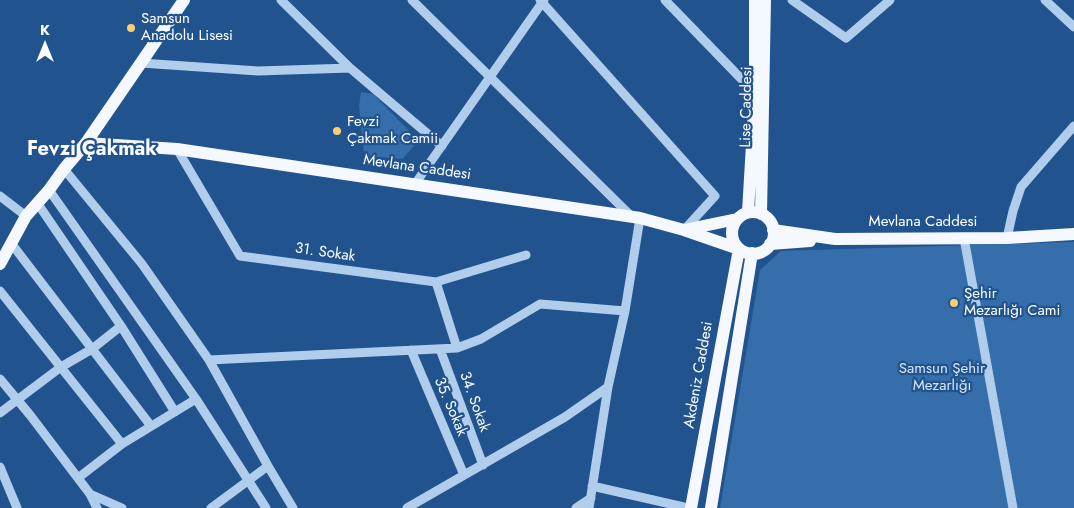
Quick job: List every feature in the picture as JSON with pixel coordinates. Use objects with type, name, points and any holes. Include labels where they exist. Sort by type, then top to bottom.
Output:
[{"type":"main road","points":[[0,264],[26,216],[38,204],[86,143],[184,0]]},
{"type":"main road","name":"Lise Caddesi","points":[[748,212],[755,93],[756,0]]},
{"type":"main road","name":"Lise Caddesi","points":[[761,214],[765,0]]},
{"type":"main road","name":"Mevlana Caddesi","points":[[86,143],[177,149],[636,217],[684,230],[739,249]]},
{"type":"main road","points":[[684,230],[737,219],[748,212],[761,214],[771,224],[773,230],[770,244],[766,249],[752,253],[739,249],[732,238],[732,231],[737,219]]},
{"type":"main road","name":"Mevlana Caddesi","points":[[773,230],[834,239],[1006,238],[1074,234]]},
{"type":"main road","points":[[770,244],[834,239]]},
{"type":"main road","points":[[0,253],[11,243]]},
{"type":"main road","name":"Akdeniz Caddesi","points":[[689,508],[739,249]]},
{"type":"main road","points":[[711,508],[752,253]]},
{"type":"street","points":[[281,0],[350,68],[442,146]]},
{"type":"street","points":[[412,0],[636,217],[626,311],[608,388],[589,508]]},
{"type":"street","points":[[665,0],[755,93]]},
{"type":"street","points":[[792,0],[846,38],[890,0]]},
{"type":"street","points":[[1045,0],[1074,26]]},
{"type":"street","points":[[415,184],[542,1],[715,196],[684,230]]},
{"type":"street","points":[[141,63],[258,71],[350,68]]},
{"type":"street","points":[[1006,238],[1021,186],[1073,128]]},
{"type":"street","name":"31. Sokak","points":[[177,149],[240,256],[436,282],[526,254]]},
{"type":"street","points":[[64,169],[142,264],[209,360],[268,466],[294,508]]},
{"type":"street","points":[[49,190],[196,399],[266,508]]},
{"type":"street","points":[[0,196],[26,216]]},
{"type":"street","points":[[38,204],[176,412]]},
{"type":"street","points":[[964,238],[1013,508]]},
{"type":"street","points":[[11,243],[151,426]]},
{"type":"street","points":[[436,282],[457,348]]},
{"type":"street","points":[[0,291],[122,444]]},
{"type":"street","points":[[209,360],[457,348],[481,339],[540,304],[626,311]]},
{"type":"street","points":[[0,413],[120,326]]},
{"type":"street","name":"34. Sokak","points":[[440,349],[482,465]]},
{"type":"street","name":"35. Sokak","points":[[411,350],[464,475]]},
{"type":"street","points":[[0,379],[90,494],[96,506],[85,508]]},
{"type":"street","points":[[406,508],[565,417],[608,388]]},
{"type":"street","points":[[78,478],[122,444],[196,399]]},
{"type":"street","points":[[211,508],[268,466]]},
{"type":"street","points":[[0,467],[17,508]]},
{"type":"street","points":[[592,486],[689,508]]},
{"type":"street","points":[[90,494],[122,508]]},
{"type":"street","points":[[576,508],[591,498]]},
{"type":"green space","points":[[361,92],[373,94],[414,136],[416,144],[402,159],[364,154],[359,106]]},
{"type":"green space","name":"Samsun Şehir Mezarlığı","points":[[1074,242],[1074,508],[720,508],[760,270],[781,251]]},
{"type":"place","name":"Samsun Anadolu Lisesi","points":[[131,28]]},
{"type":"place","name":"Fevzi Çakmak Camii","points":[[337,131]]},
{"type":"place","name":"Şehir Mezarlığı Cami","points":[[954,303]]},
{"type":"district","name":"Fevzi Çakmak","points":[[92,150]]}]
